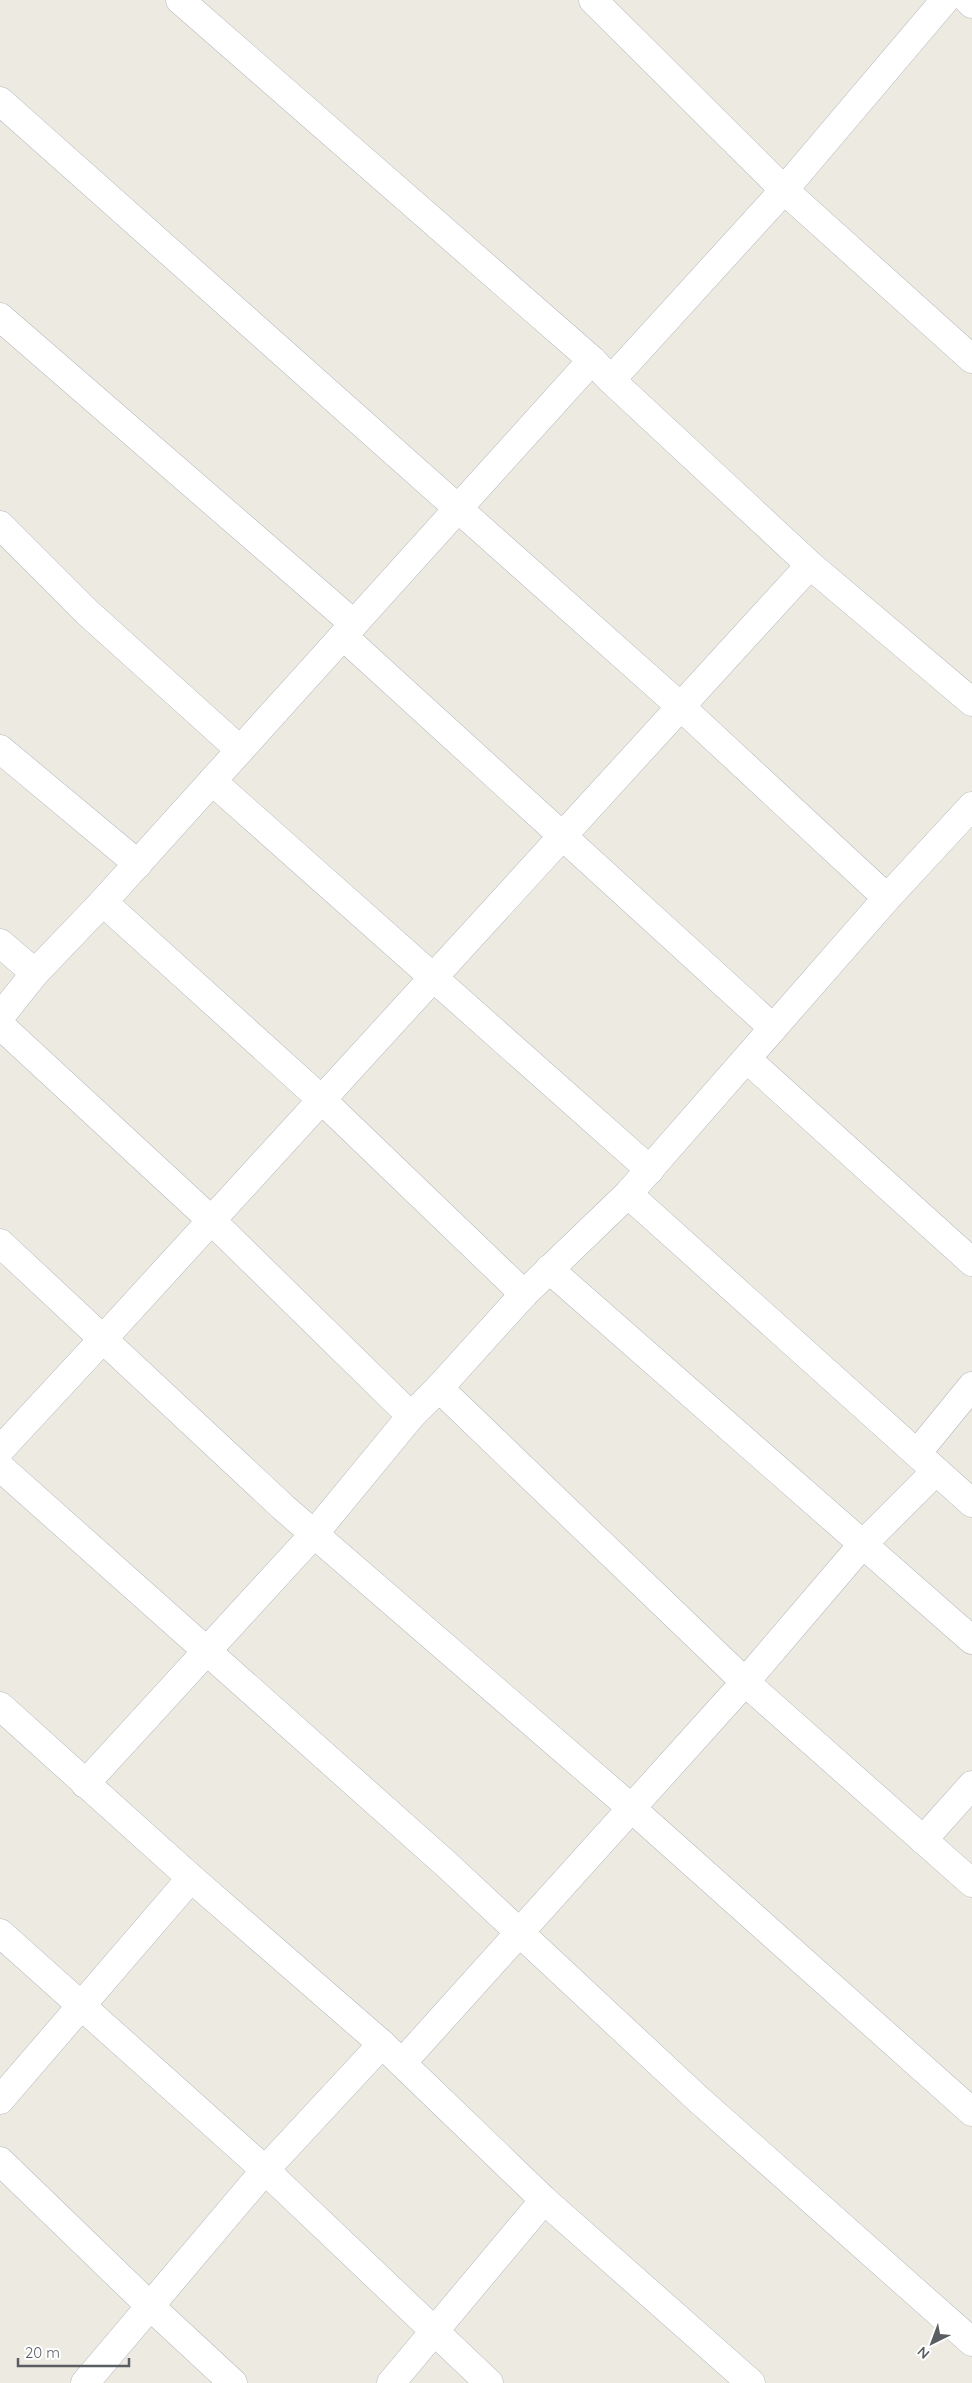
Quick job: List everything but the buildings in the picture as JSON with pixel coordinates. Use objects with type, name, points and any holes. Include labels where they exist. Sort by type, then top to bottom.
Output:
[{"type":"street","points":[[180,0],[592,360],[611,380],[810,565],[972,702]]},
{"type":"street","points":[[593,0],[784,190],[972,360]]},
{"type":"street","points":[[611,380],[784,190],[945,0]]},
{"type":"street","points":[[968,0],[972,4]]},
{"type":"street","points":[[0,101],[680,706],[887,898]]},
{"type":"street","points":[[0,317],[348,630],[562,836],[774,1028]]},
{"type":"street","points":[[0,1017],[35,973],[138,864],[592,360]]},
{"type":"street","points":[[0,525],[88,613],[240,750]]},
{"type":"street","points":[[0,1450],[810,565]]},
{"type":"street","points":[[0,749],[138,864]]},
{"type":"street","points":[[212,781],[650,1170]]},
{"type":"street","points":[[85,1784],[208,1652],[314,1534],[411,1416],[439,1388],[524,1294],[628,1194],[650,1170],[887,898],[972,806]]},
{"type":"street","points":[[103,902],[322,1100],[524,1294]]},
{"type":"street","points":[[0,943],[35,973]]},
{"type":"street","points":[[0,1026],[211,1220],[411,1416]]},
{"type":"street","points":[[746,1059],[972,1262]]},
{"type":"street","points":[[628,1194],[972,1503]]},
{"type":"street","points":[[0,1243],[314,1534],[630,1807],[972,2112]]},
{"type":"street","points":[[549,1269],[862,1546],[972,1640]]},
{"type":"street","points":[[402,2063],[630,1807],[745,1682],[862,1546],[927,1461],[972,1386]]},
{"type":"street","points":[[439,1388],[745,1682],[972,1883]]},
{"type":"street","points":[[0,1467],[446,1864],[698,2099],[972,2342]]},
{"type":"street","points":[[0,1706],[191,1878],[382,2044],[544,2200],[751,2383]]},
{"type":"street","points":[[923,1840],[972,1785]]},
{"type":"street","points":[[0,2100],[191,1878]]},
{"type":"street","points":[[0,1933],[265,2170],[489,2383]]},
{"type":"street","points":[[85,2383],[265,2170],[382,2044]]},
{"type":"street","points":[[0,2161],[150,2306],[233,2383]]},
{"type":"street","points":[[391,2383],[544,2200]]}]
